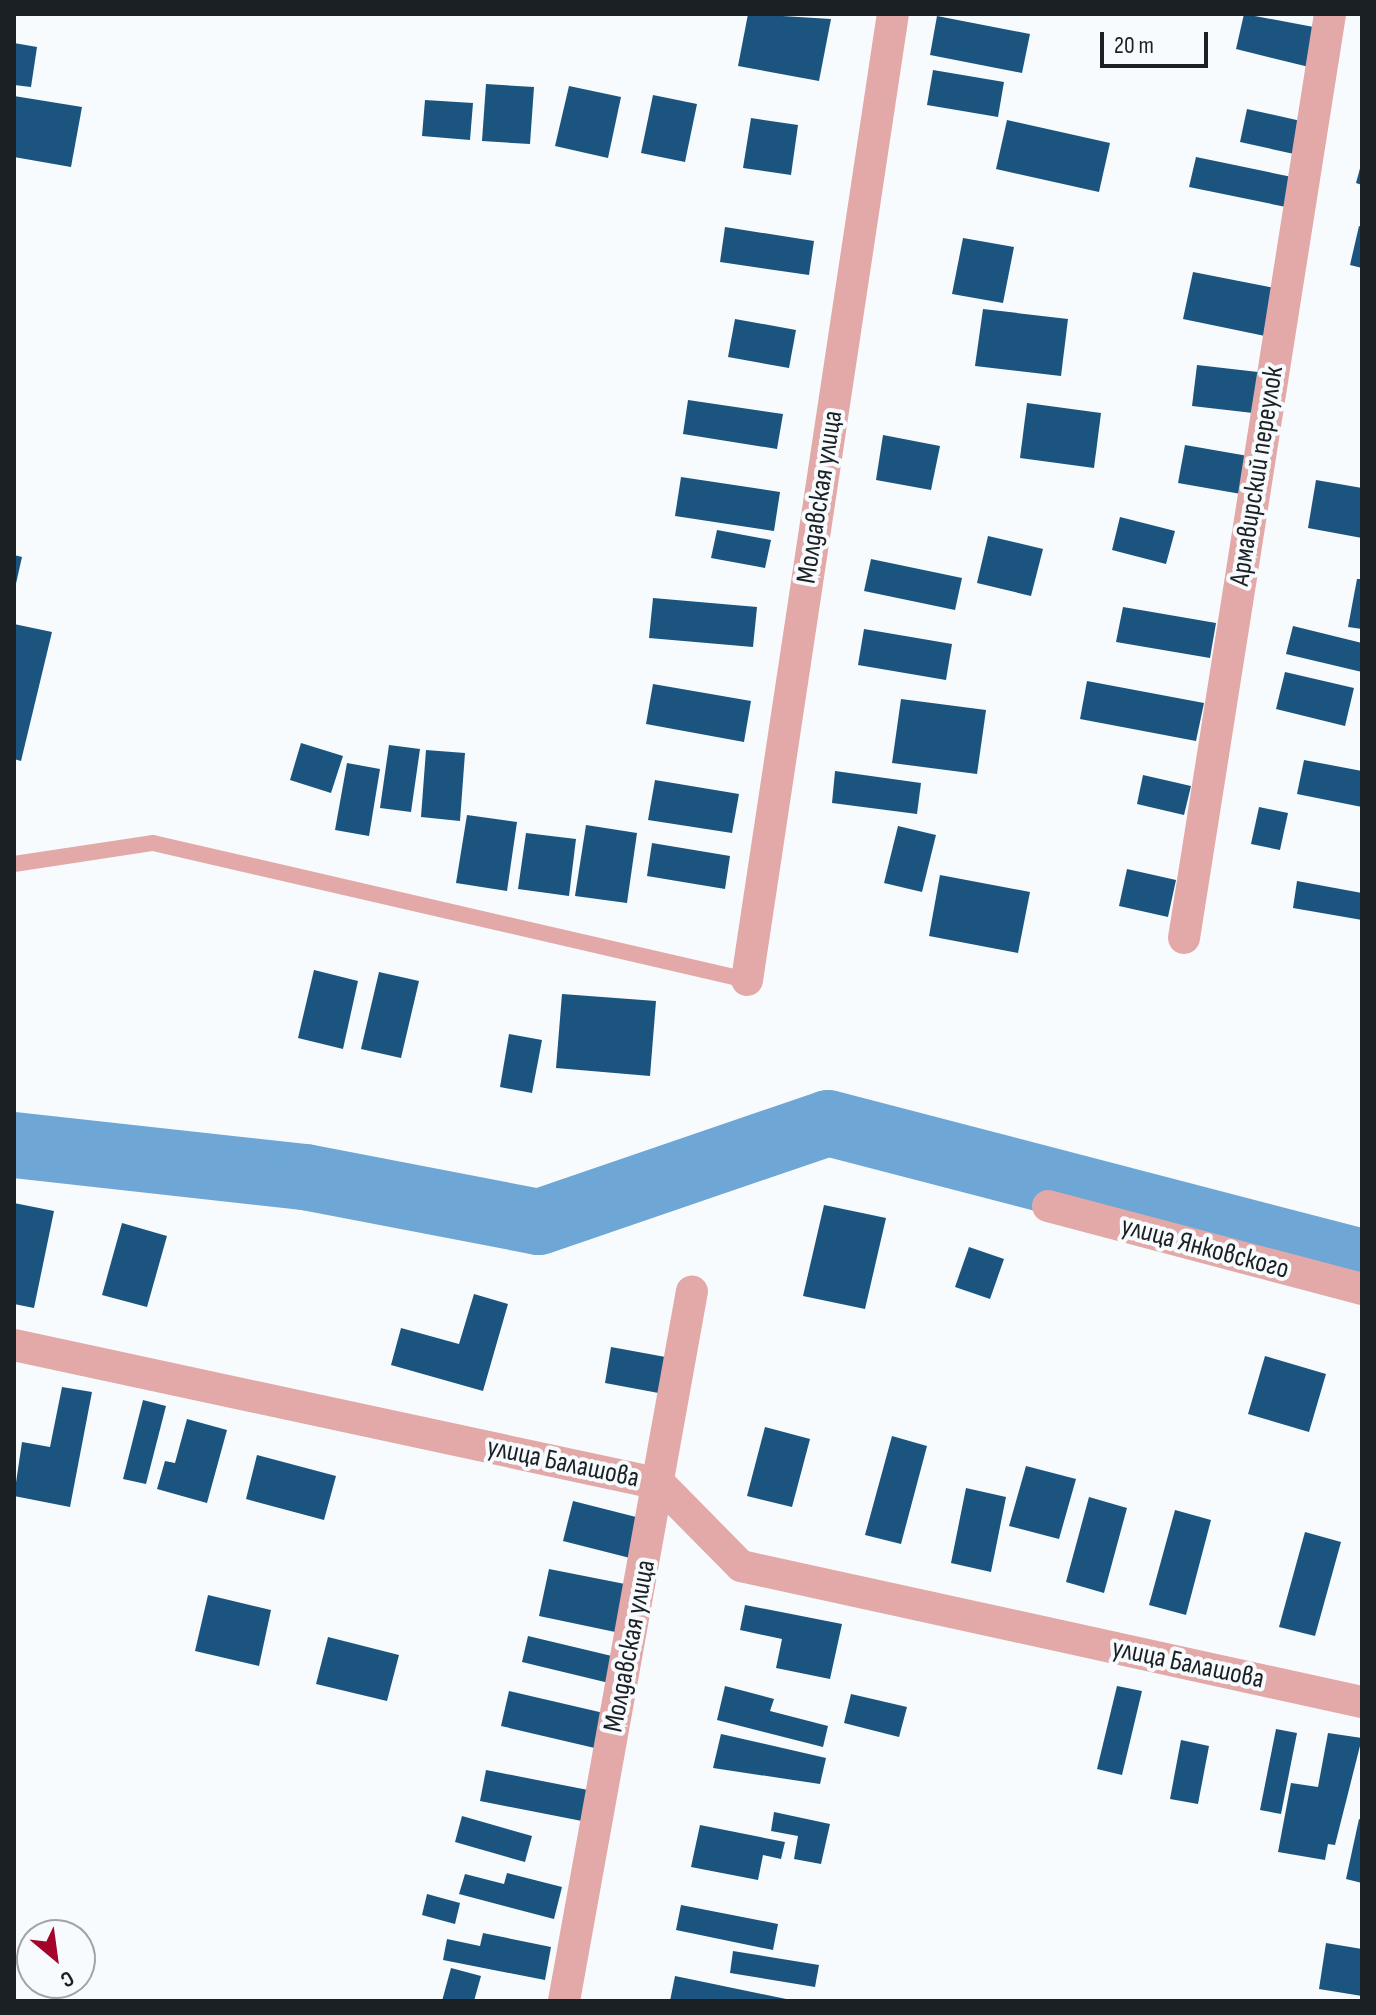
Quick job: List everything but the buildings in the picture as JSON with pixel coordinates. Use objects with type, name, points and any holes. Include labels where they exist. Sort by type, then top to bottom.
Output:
[{"type":"street","name":"Молдавская улица","points":[[747,980],[893,14]]},
{"type":"street","name":"Армавирский переулок","points":[[1184,938],[1330,14]]},
{"type":"street","name":"улица Янковского","points":[[1048,1206],[1362,1289]]},
{"type":"street","name":"Молдавская улица","points":[[564,2001],[660,1484],[692,1291]]},
{"type":"street","name":"улица Балашова","points":[[14,1345],[660,1484],[741,1566],[1362,1702]]},
{"type":"lane","points":[[14,864],[153,843],[747,980]]},
{"type":"waterway","points":[[14,1145],[305,1177],[539,1222],[828,1123],[1362,1262]]}]
